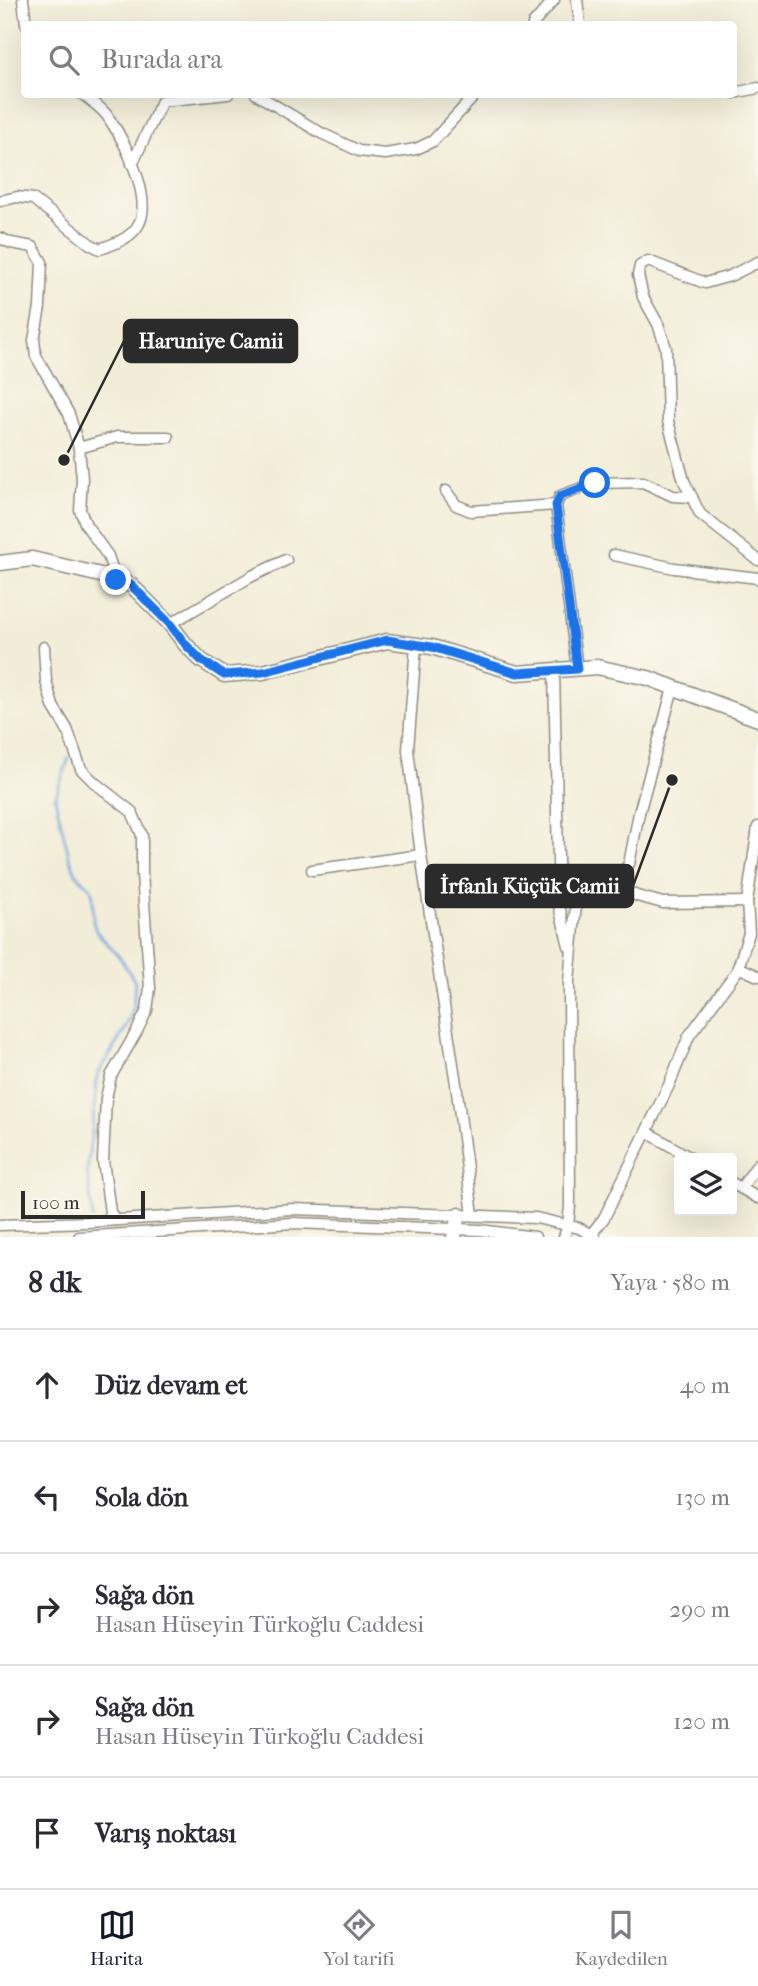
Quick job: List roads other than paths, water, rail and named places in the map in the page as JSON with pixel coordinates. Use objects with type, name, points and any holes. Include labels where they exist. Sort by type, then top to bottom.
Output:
[{"type":"main road","points":[[0,562],[32,559],[131,585],[201,660],[224,675],[263,672],[387,640],[432,647],[517,673],[597,667],[648,678],[758,719]]},
{"type":"street","points":[[23,0],[26,21]]},
{"type":"street","points":[[536,21],[554,0]]},
{"type":"street","points":[[577,0],[580,21]]},
{"type":"street","points":[[737,92],[758,88]]},
{"type":"street","points":[[0,201],[17,197],[33,199],[100,249],[130,236],[139,224],[143,208],[140,186],[109,117],[88,98]]},
{"type":"street","points":[[132,164],[162,101],[190,98]]},
{"type":"street","points":[[263,98],[321,133],[359,151],[385,154],[416,149],[433,141],[472,98]]},
{"type":"street","points":[[0,238],[33,247],[41,261],[40,307],[34,340],[36,356],[69,414],[79,448],[82,479],[79,510],[86,526],[108,556],[116,580]]},
{"type":"street","points":[[758,262],[730,276],[705,283],[648,261],[640,266],[638,275],[643,297],[658,324],[666,348],[668,421],[684,481],[700,514],[758,560]]},
{"type":"street","points":[[79,448],[117,437],[168,437]]},
{"type":"street","points":[[577,669],[556,505],[560,496],[595,483],[643,482],[673,496],[692,497]]},
{"type":"street","points":[[446,491],[456,505],[471,511],[556,505]]},
{"type":"street","points":[[614,555],[674,568],[758,578]]},
{"type":"street","points":[[170,624],[252,576],[286,560]]},
{"type":"street","points":[[416,645],[408,750],[456,1084],[460,1224]]},
{"type":"street","points":[[44,647],[46,681],[53,706],[67,729],[81,769],[132,812],[142,835],[150,988],[147,1010],[111,1076],[106,1098],[103,1161],[110,1212],[115,1220]]},
{"type":"street","points":[[554,670],[559,906],[571,957]]},
{"type":"street","points":[[565,1237],[570,1206],[569,982],[576,904],[618,878],[629,864],[639,813],[673,688]]},
{"type":"street","points":[[84,1237],[293,1223],[460,1224],[536,1218],[579,1228],[592,1236],[604,1218],[647,1132],[689,1036],[738,967],[752,916],[747,902],[758,827]]},
{"type":"street","points":[[312,870],[421,855]]},
{"type":"street","points":[[610,883],[637,896],[663,903],[747,902]]},
{"type":"street","points":[[738,967],[758,976]]},
{"type":"street","points":[[647,1132],[683,1153]]},
{"type":"street","points":[[737,1184],[758,1164]]},
{"type":"street","points":[[737,1186],[758,1198]]},
{"type":"street","points":[[0,1225],[293,1209],[460,1224],[480,1230],[535,1237]]},
{"type":"waterway","points":[[69,758],[55,798],[69,856],[76,874],[91,888],[96,931],[121,959],[135,982],[133,1011],[97,1076],[87,1171],[93,1219]]},
{"type":"place","name":"Haruniye Camii","points":[[64,460]]},
{"type":"place","name":"İrfanlı Küçük Camii","points":[[672,780]]}]
